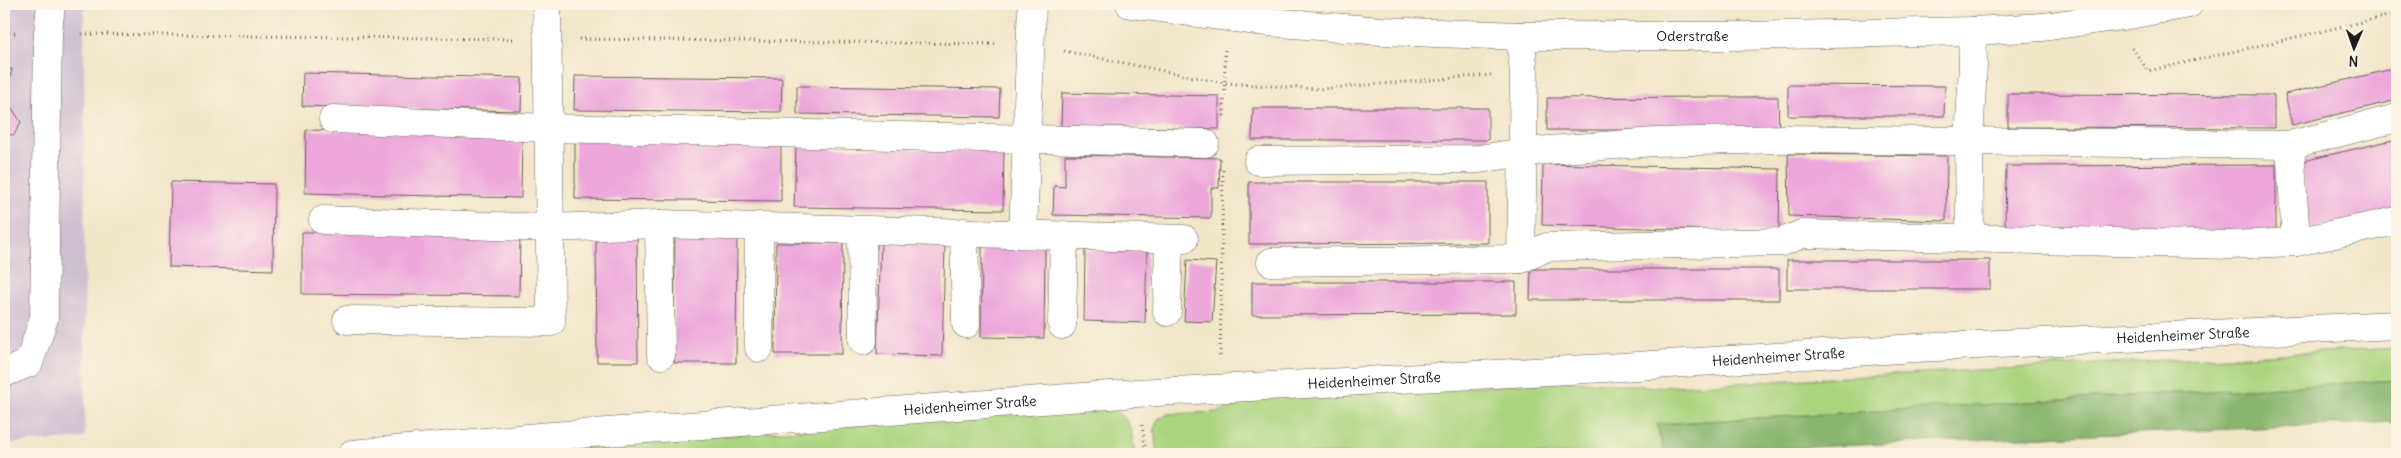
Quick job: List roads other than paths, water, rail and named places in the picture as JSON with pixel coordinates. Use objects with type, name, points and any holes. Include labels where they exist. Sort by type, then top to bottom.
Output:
[{"type":"street","points":[[4,373],[29,362],[44,318],[48,33],[51,4]]},
{"type":"street","points":[[347,320],[551,322],[547,128],[547,4]]},
{"type":"street","points":[[1023,233],[1032,4]]},
{"type":"street","name":"Oderstraße","points":[[1130,4],[1193,9],[1382,31],[1520,36],[1742,36],[1972,31],[2043,27],[2130,15],[2189,4]]},
{"type":"street","points":[[1970,239],[1969,142],[1973,65],[1972,31]]},
{"type":"street","points":[[1520,36],[1524,72],[1521,259]]},
{"type":"street","points":[[1258,161],[1479,159],[1523,152],[1655,142],[1785,139],[2290,145],[2397,118]]},
{"type":"street","points":[[333,119],[547,128],[1205,143]]},
{"type":"street","points":[[2290,145],[2296,242]]},
{"type":"street","points":[[323,220],[549,228],[659,224],[760,226],[862,231],[1023,233],[1176,240],[1167,312]]},
{"type":"street","points":[[1272,262],[1521,259],[1548,246],[1782,242],[1802,234],[2231,245],[2296,242],[2397,220]]},
{"type":"street","points":[[659,224],[661,355]]},
{"type":"street","points":[[758,348],[760,226]]},
{"type":"street","points":[[862,231],[863,341]]},
{"type":"street","points":[[964,232],[966,324]]},
{"type":"street","points":[[1062,325],[1064,235]]},
{"type":"street","name":"Heidenheimer Straße","points":[[352,454],[548,436],[1219,389],[1915,348],[2397,325]]}]
